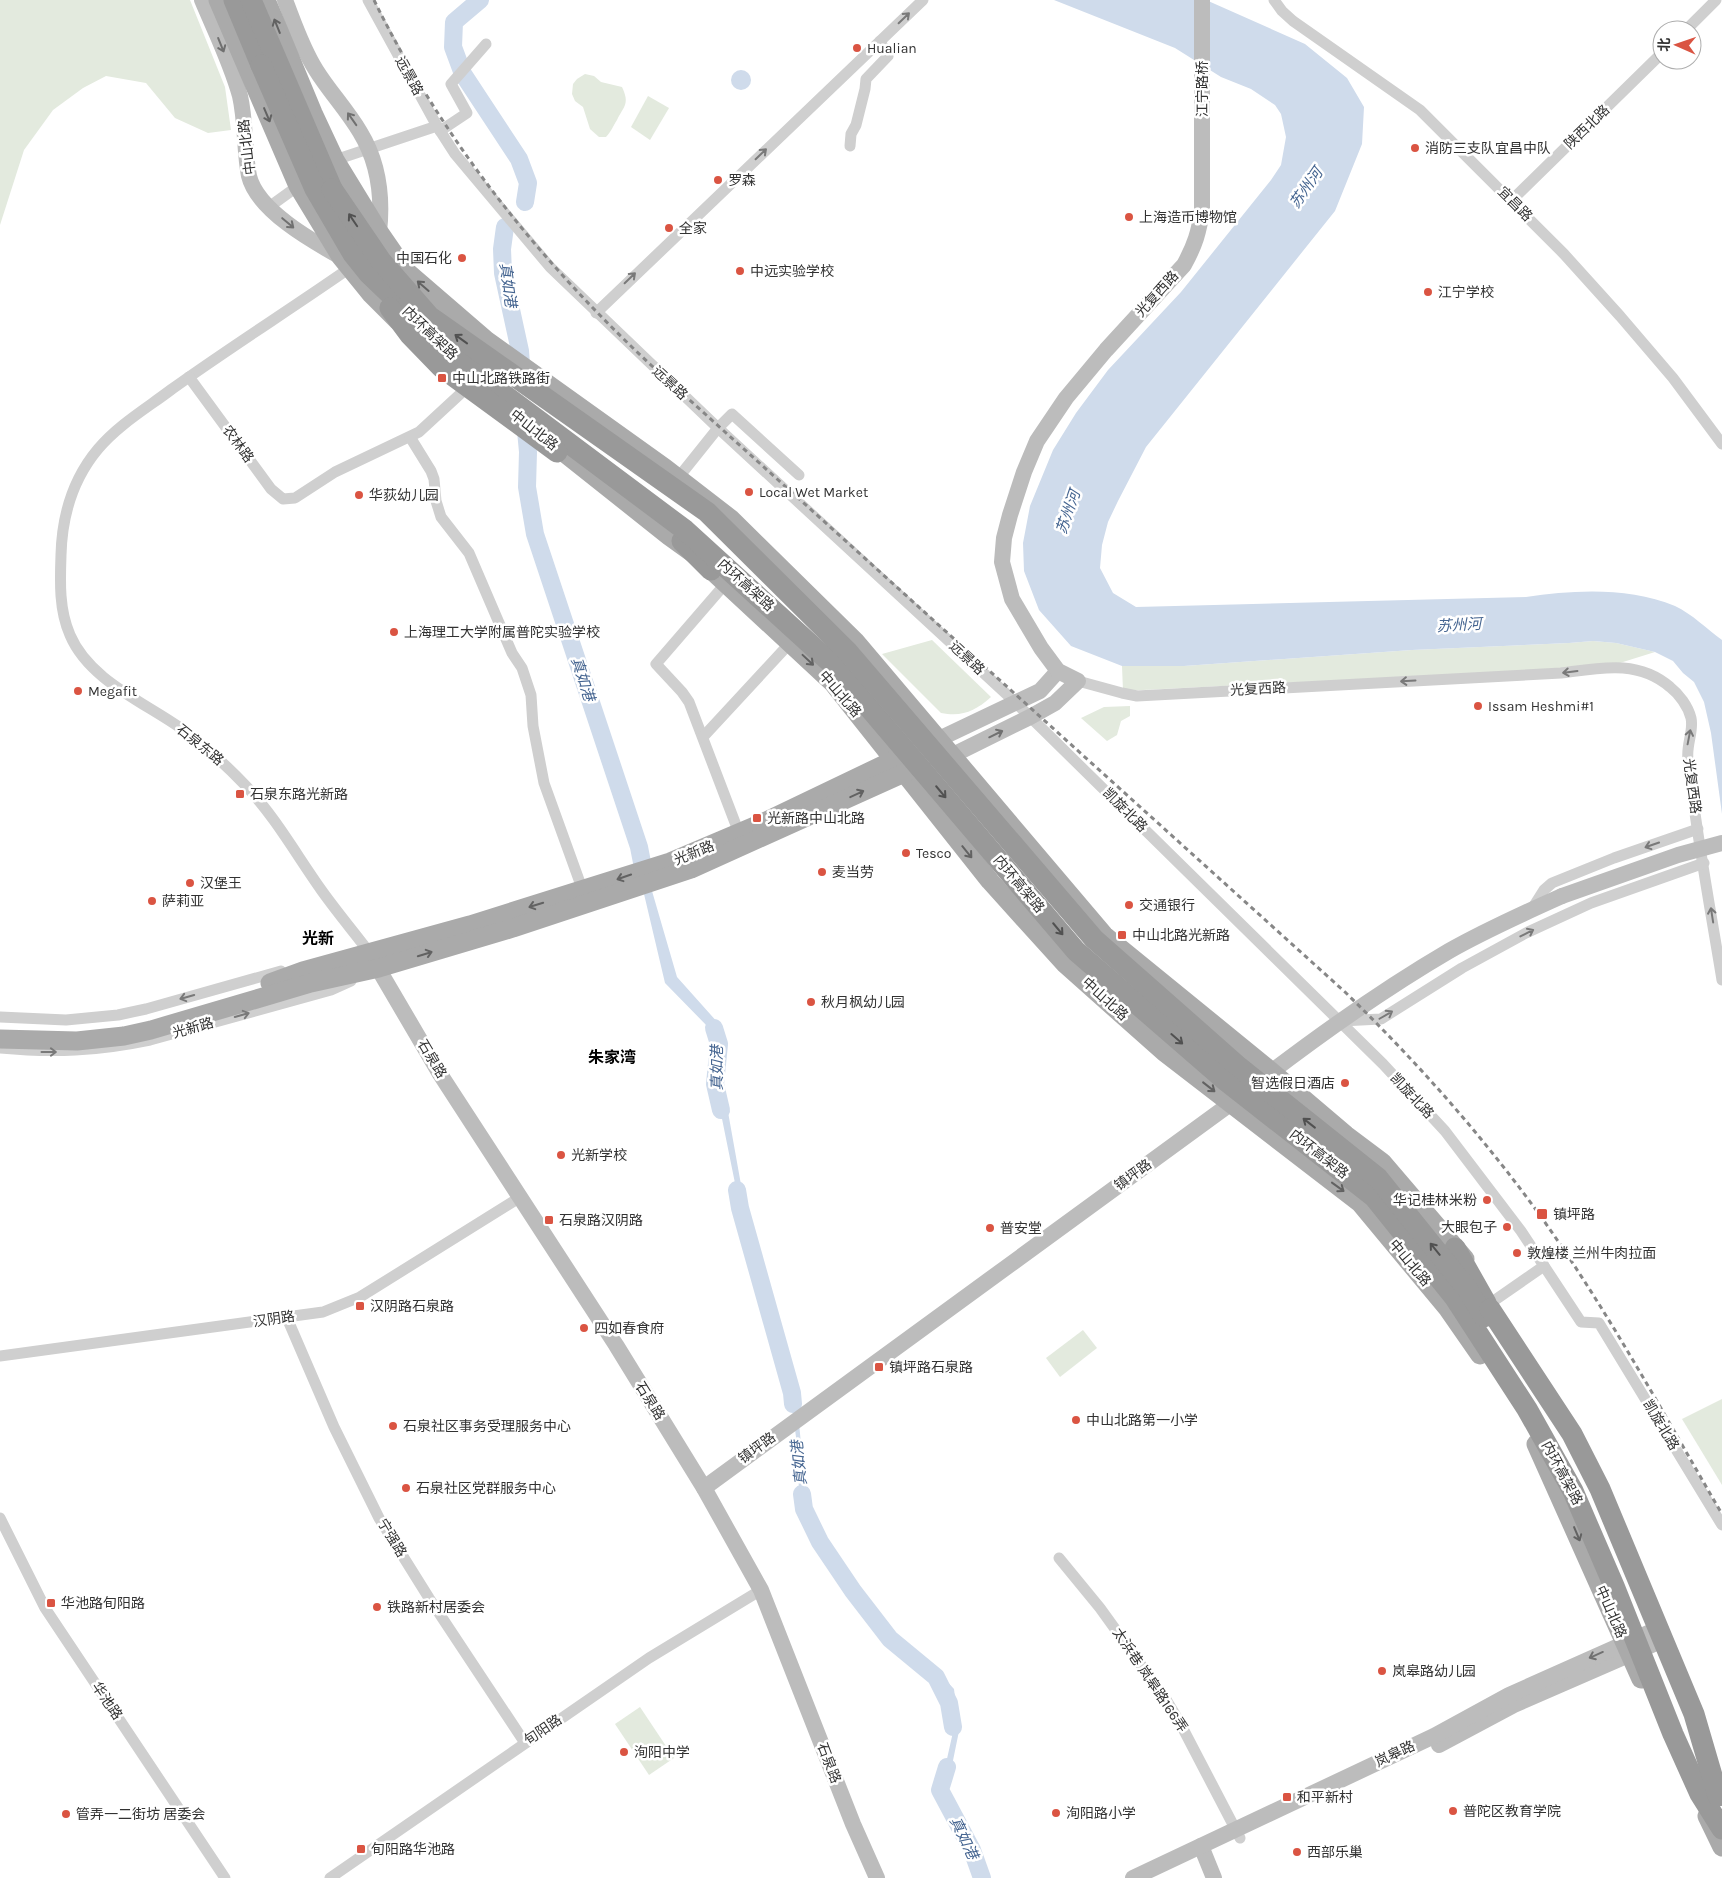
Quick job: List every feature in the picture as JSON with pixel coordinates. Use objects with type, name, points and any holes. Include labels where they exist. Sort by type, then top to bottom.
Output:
[{"type":"highway","name":"内环高架路","points":[[234,0],[315,189],[348,260],[368,274],[463,364],[686,530],[831,663],[1076,951],[1226,1081],[1374,1197],[1455,1298],[1527,1409],[1573,1491],[1614,1586],[1673,1734],[1700,1794],[1722,1829]]},
{"type":"highway","name":"内环高架路","points":[[251,0],[332,189],[381,261],[429,316],[707,512],[848,652],[1094,939],[1239,1067],[1378,1178],[1468,1290],[1539,1404],[1578,1473],[1623,1575],[1683,1723],[1721,1793]]},
{"type":"highway","points":[[348,260],[410,335],[440,367],[682,541],[718,576]]},
{"type":"highway","points":[[1455,1248],[1493,1305],[1572,1434],[1600,1489],[1694,1714],[1721,1793]]},
{"type":"main road","name":"中山北路","points":[[202,0],[236,83],[243,113],[251,183],[261,199],[297,231],[348,260]]},
{"type":"main road","name":"中山北路","points":[[218,0],[298,186],[371,294],[407,329],[694,554],[790,643],[833,684],[990,881],[1065,964],[1164,1052],[1360,1203],[1448,1309],[1499,1382],[1539,1448],[1627,1648],[1722,1847]]},
{"type":"main road","points":[[266,0],[334,160],[406,271],[486,340],[678,478],[731,519],[855,641],[1104,935],[1346,1135],[1382,1162],[1455,1248]]},
{"type":"main road","points":[[285,0],[308,57],[369,148],[379,182],[383,237]]},
{"type":"main road","name":"江宁路桥","points":[[1199,232],[1202,178],[1202,0]]},
{"type":"main road","name":"光复西路","points":[[1078,681],[1058,671],[1041,648],[1012,599],[1002,562],[1004,538],[1010,515],[1024,472],[1038,441],[1066,398],[1106,350],[1184,265],[1199,232]]},
{"type":"main road","name":"光新路","points":[[0,1039],[77,1041],[124,1036],[151,1030],[255,994],[302,971],[650,876],[700,865],[898,766],[939,738],[1040,691],[1058,671]]},
{"type":"main road","name":"光新路","points":[[650,876],[670,862],[898,766],[952,755],[1055,703],[1078,681]]},
{"type":"main road","name":"镇坪路","points":[[704,1488],[1231,1104],[1339,1021],[1444,954],[1482,933],[1562,896],[1678,855],[1722,843]]},
{"type":"main road","name":"光新路","points":[[0,1026],[76,1028],[122,1024],[378,968],[514,928],[596,892]]},
{"type":"main road","name":"石泉路","points":[[369,952],[440,1074],[616,1345],[704,1488],[761,1590],[842,1797],[876,1878]]},
{"type":"main road","points":[[1493,1305],[1530,1354],[1561,1411],[1620,1541],[1721,1793]]},
{"type":"main road","name":"岚皋路","points":[[1133,1878],[1202,1850],[1457,1736],[1627,1648],[1659,1635]]},
{"type":"main road","points":[[1202,1850],[1214,1878]]},
{"type":"main road","name":"岚皋路","points":[[1154,1878],[1202,1850]]},
{"type":"street","name":"远景路","points":[[368,0],[439,129],[455,154],[550,267],[718,428],[1030,717]]},
{"type":"street","points":[[596,313],[923,0]]},
{"type":"street","name":"宜昌路","points":[[1274,0],[1293,21],[1420,110],[1564,254],[1673,378],[1722,444]]},
{"type":"street","points":[[1696,20],[1716,0]]},
{"type":"street","points":[[850,146],[851,134],[856,125],[866,79],[888,56],[880,41]]},
{"type":"street","points":[[334,160],[369,148],[439,129],[467,113],[451,84],[486,44]]},
{"type":"street","name":"陕西北路","points":[[1511,201],[1652,63]]},
{"type":"street","points":[[269,207],[298,186]]},
{"type":"street","points":[[189,377],[348,260],[383,237]]},
{"type":"street","name":"农林路","points":[[189,377],[270,489],[283,499],[296,498],[335,472],[410,437],[480,387]]},
{"type":"street","name":"石泉东路","points":[[189,377],[121,426],[97,450],[74,484],[67,506],[61,540],[60,576],[62,608],[70,635],[83,658],[91,667],[190,736],[212,753],[246,786],[277,822],[322,892],[369,952]]},
{"type":"street","points":[[678,478],[718,428],[732,414],[799,475]]},
{"type":"street","points":[[410,437],[434,479],[436,501],[441,517],[469,553],[512,653],[522,668],[531,695],[533,726],[544,783],[596,892]]},
{"type":"street","points":[[718,576],[656,664],[689,702],[739,833]]},
{"type":"street","points":[[703,737],[790,643]]},
{"type":"street","name":"光复西路","points":[[1078,681],[1137,696],[1561,673],[1608,667],[1640,669],[1657,677],[1670,687],[1682,700],[1691,718],[1687,745],[1688,757],[1722,980]]},
{"type":"street","name":"凯旋北路","points":[[1030,717],[1383,1064],[1445,1131],[1521,1231],[1581,1322],[1599,1323],[1722,1525]]},
{"type":"street","points":[[1532,909],[1544,890],[1552,883],[1614,858],[1698,829]]},
{"type":"street","points":[[1339,1021],[1381,1019],[1462,968],[1534,929],[1609,896],[1704,863]]},
{"type":"street","name":"光新路","points":[[0,1048],[37,1052],[66,1052],[94,1050],[150,1040],[331,990],[378,968]]},
{"type":"street","name":"光新路","points":[[0,1017],[66,1020],[118,1015],[146,1009],[279,971],[302,971]]},
{"type":"street","name":"汉阴路","points":[[0,1356],[323,1312],[360,1297],[519,1198]]},
{"type":"street","points":[[1493,1305],[1544,1266]]},
{"type":"street","name":"宁强路","points":[[287,1318],[334,1427],[380,1518],[429,1598],[525,1743]]},
{"type":"street","name":"华池路","points":[[0,1518],[45,1608],[225,1878]]},
{"type":"street","name":"太浜巷 岚皋路166弄","points":[[1060,1558],[1100,1608],[1167,1701],[1238,1834]]},
{"type":"street","name":"旬阳路","points":[[330,1878],[649,1658],[761,1590]]},
{"type":"shaded area","points":[[0,0],[190,0],[225,87],[231,130],[208,133],[175,118],[146,83],[106,76],[83,88],[53,110],[24,150],[0,225]]},
{"type":"shaded area","points":[[585,74],[594,76],[601,82],[622,87],[626,97],[624,108],[606,137],[599,137],[590,129],[583,107],[575,101],[572,94],[573,84]]},
{"type":"shaded area","points":[[648,96],[669,108],[650,140],[631,127]]},
{"type":"shaded area","points":[[932,640],[991,697],[980,706],[968,712],[956,714],[941,713],[882,654]]},
{"type":"shaded area","points":[[1593,641],[1616,643],[1655,652],[1607,667],[1123,691],[1122,666],[1184,666],[1412,650]]},
{"type":"shaded area","points":[[1130,706],[1130,716],[1121,721],[1117,735],[1107,741],[1081,718],[1104,707]]},
{"type":"shaded area","points":[[1083,1330],[1097,1348],[1060,1377],[1046,1358]]},
{"type":"shaded area","points":[[1722,1399],[1722,1485],[1682,1419]]},
{"type":"shaded area","points":[[640,1707],[674,1758],[649,1775],[615,1724]]},
{"type":"water","name":"苏州河","points":[[1054,0],[1206,0],[1305,44],[1347,78],[1364,107],[1362,144],[1335,211],[1146,447],[1118,501],[1108,522],[1102,545],[1100,568],[1113,593],[1136,607],[1526,597],[1582,592],[1620,593],[1657,600],[1675,606],[1693,617],[1722,640],[1722,814],[1711,733],[1704,702],[1694,682],[1673,661],[1655,652],[1616,643],[1593,641],[1412,650],[1184,666],[1122,666],[1071,646],[1039,610],[1024,571],[1023,543],[1030,506],[1053,450],[1076,413],[1108,370],[1181,292],[1271,180],[1281,165],[1286,137],[1281,114],[1275,105],[1251,89],[1221,77],[1175,48]]},
{"type":"water","points":[[741,70],[748,73],[751,80],[748,87],[741,90],[734,87],[731,80],[734,73]]},
{"type":"water","points":[[652,891],[677,977],[719,1024],[726,1044],[723,1084],[745,1207],[795,1382],[808,1516],[820,1542],[853,1591],[867,1602],[903,1642],[930,1663],[954,1689],[959,1731],[947,1790],[980,1850],[989,1878],[979,1878],[972,1850],[940,1790],[953,1732],[948,1692],[850,1594],[817,1543],[800,1508],[796,1437],[789,1385],[740,1208],[716,1089],[718,1050],[709,1028],[665,983],[644,894]]},
{"type":"waterway","name":"真如港","points":[[480,0],[454,22],[453,47],[463,74],[519,159],[528,183],[525,202]]},
{"type":"waterway","name":"真如港","points":[[505,227],[502,249],[503,273],[520,351],[522,377]]},
{"type":"waterway","name":"真如港","points":[[525,420],[528,452],[527,487],[535,534],[639,847],[646,883]]},
{"type":"waterway","name":"真如港","points":[[714,1028],[719,1044],[715,1084],[721,1110]]},
{"type":"waterway","name":"真如港","points":[[737,1190],[740,1208],[792,1393],[793,1404]]},
{"type":"waterway","name":"真如港","points":[[802,1494],[804,1509],[820,1542],[853,1591],[890,1639],[936,1677],[949,1703],[953,1727]]},
{"type":"waterway","name":"真如港","points":[[947,1767],[940,1790],[972,1850],[982,1878]]},
{"type":"railway","points":[[374,0],[430,101],[496,196],[532,241],[610,326],[1345,992],[1447,1099],[1517,1184],[1564,1250],[1634,1362],[1722,1514]]},
{"type":"place","name":"Hualian","points":[[857,48]]},
{"type":"place","name":"消防三支队宜昌中队","points":[[1415,148]]},
{"type":"place","name":"罗森","points":[[718,180]]},
{"type":"place","name":"上海造币博物馆","points":[[1129,217]]},
{"type":"place","name":"全家","points":[[669,228]]},
{"type":"place","name":"中国石化","points":[[462,258]]},
{"type":"place","name":"中远实验学校","points":[[740,271]]},
{"type":"place","name":"江宁学校","points":[[1428,292]]},
{"type":"place","name":"中山北路铁路街","points":[[442,378]]},
{"type":"place","name":"Local Wet Market","points":[[749,492]]},
{"type":"place","name":"华荻幼儿园","points":[[359,495]]},
{"type":"place","name":"上海理工大学附属普陀实验学校","points":[[394,632]]},
{"type":"place","name":"Megafit","points":[[78,691]]},
{"type":"place","name":"Issam Heshmi#1","points":[[1478,706]]},
{"type":"place","name":"石泉东路光新路","points":[[240,794]]},
{"type":"place","name":"光新路中山北路","points":[[757,818]]},
{"type":"place","name":"Tesco","points":[[906,853]]},
{"type":"place","name":"麦当劳","points":[[822,872]]},
{"type":"place","name":"汉堡王","points":[[190,883]]},
{"type":"place","name":"萨莉亚","points":[[152,901]]},
{"type":"place","name":"交通银行","points":[[1129,905]]},
{"type":"place","name":"中山北路光新路","points":[[1122,935]]},
{"type":"place","name":"秋月枫幼儿园","points":[[811,1002]]},
{"type":"place","name":"智选假日酒店","points":[[1345,1083]]},
{"type":"place","name":"光新学校","points":[[561,1155]]},
{"type":"place","name":"华记桂林米粉","points":[[1487,1200]]},
{"type":"place","name":"镇坪路","points":[[1542,1214]]},
{"type":"place","name":"石泉路汉阴路","points":[[549,1220]]},
{"type":"place","name":"大眼包子","points":[[1507,1227]]},
{"type":"place","name":"普安堂","points":[[990,1228]]},
{"type":"place","name":"敦煌楼 兰州牛肉拉面","points":[[1517,1253]]},
{"type":"place","name":"汉阴路石泉路","points":[[360,1306]]},
{"type":"place","name":"四如春食府","points":[[584,1328]]},
{"type":"place","name":"镇坪路石泉路","points":[[879,1367]]},
{"type":"place","name":"中山北路第一小学","points":[[1076,1420]]},
{"type":"place","name":"石泉社区事务受理服务中心","points":[[393,1426]]},
{"type":"place","name":"石泉社区党群服务中心","points":[[406,1488]]},
{"type":"place","name":"华池路旬阳路","points":[[51,1603]]},
{"type":"place","name":"铁路新村居委会","points":[[377,1607]]},
{"type":"place","name":"岚皋路幼儿园","points":[[1382,1671]]},
{"type":"place","name":"洵阳中学","points":[[624,1752]]},
{"type":"place","name":"和平新村","points":[[1287,1797]]},
{"type":"place","name":"普陀区教育学院","points":[[1453,1811]]},
{"type":"place","name":"洵阳路小学","points":[[1056,1813]]},
{"type":"place","name":"管弄一二街坊 居委会","points":[[66,1814]]},
{"type":"place","name":"旬阳路华池路","points":[[361,1849]]},
{"type":"place","name":"西部乐巢","points":[[1297,1852]]},
{"type":"district","name":"光新","points":[[318,938]]},
{"type":"district","name":"朱家湾","points":[[612,1057]]}]
